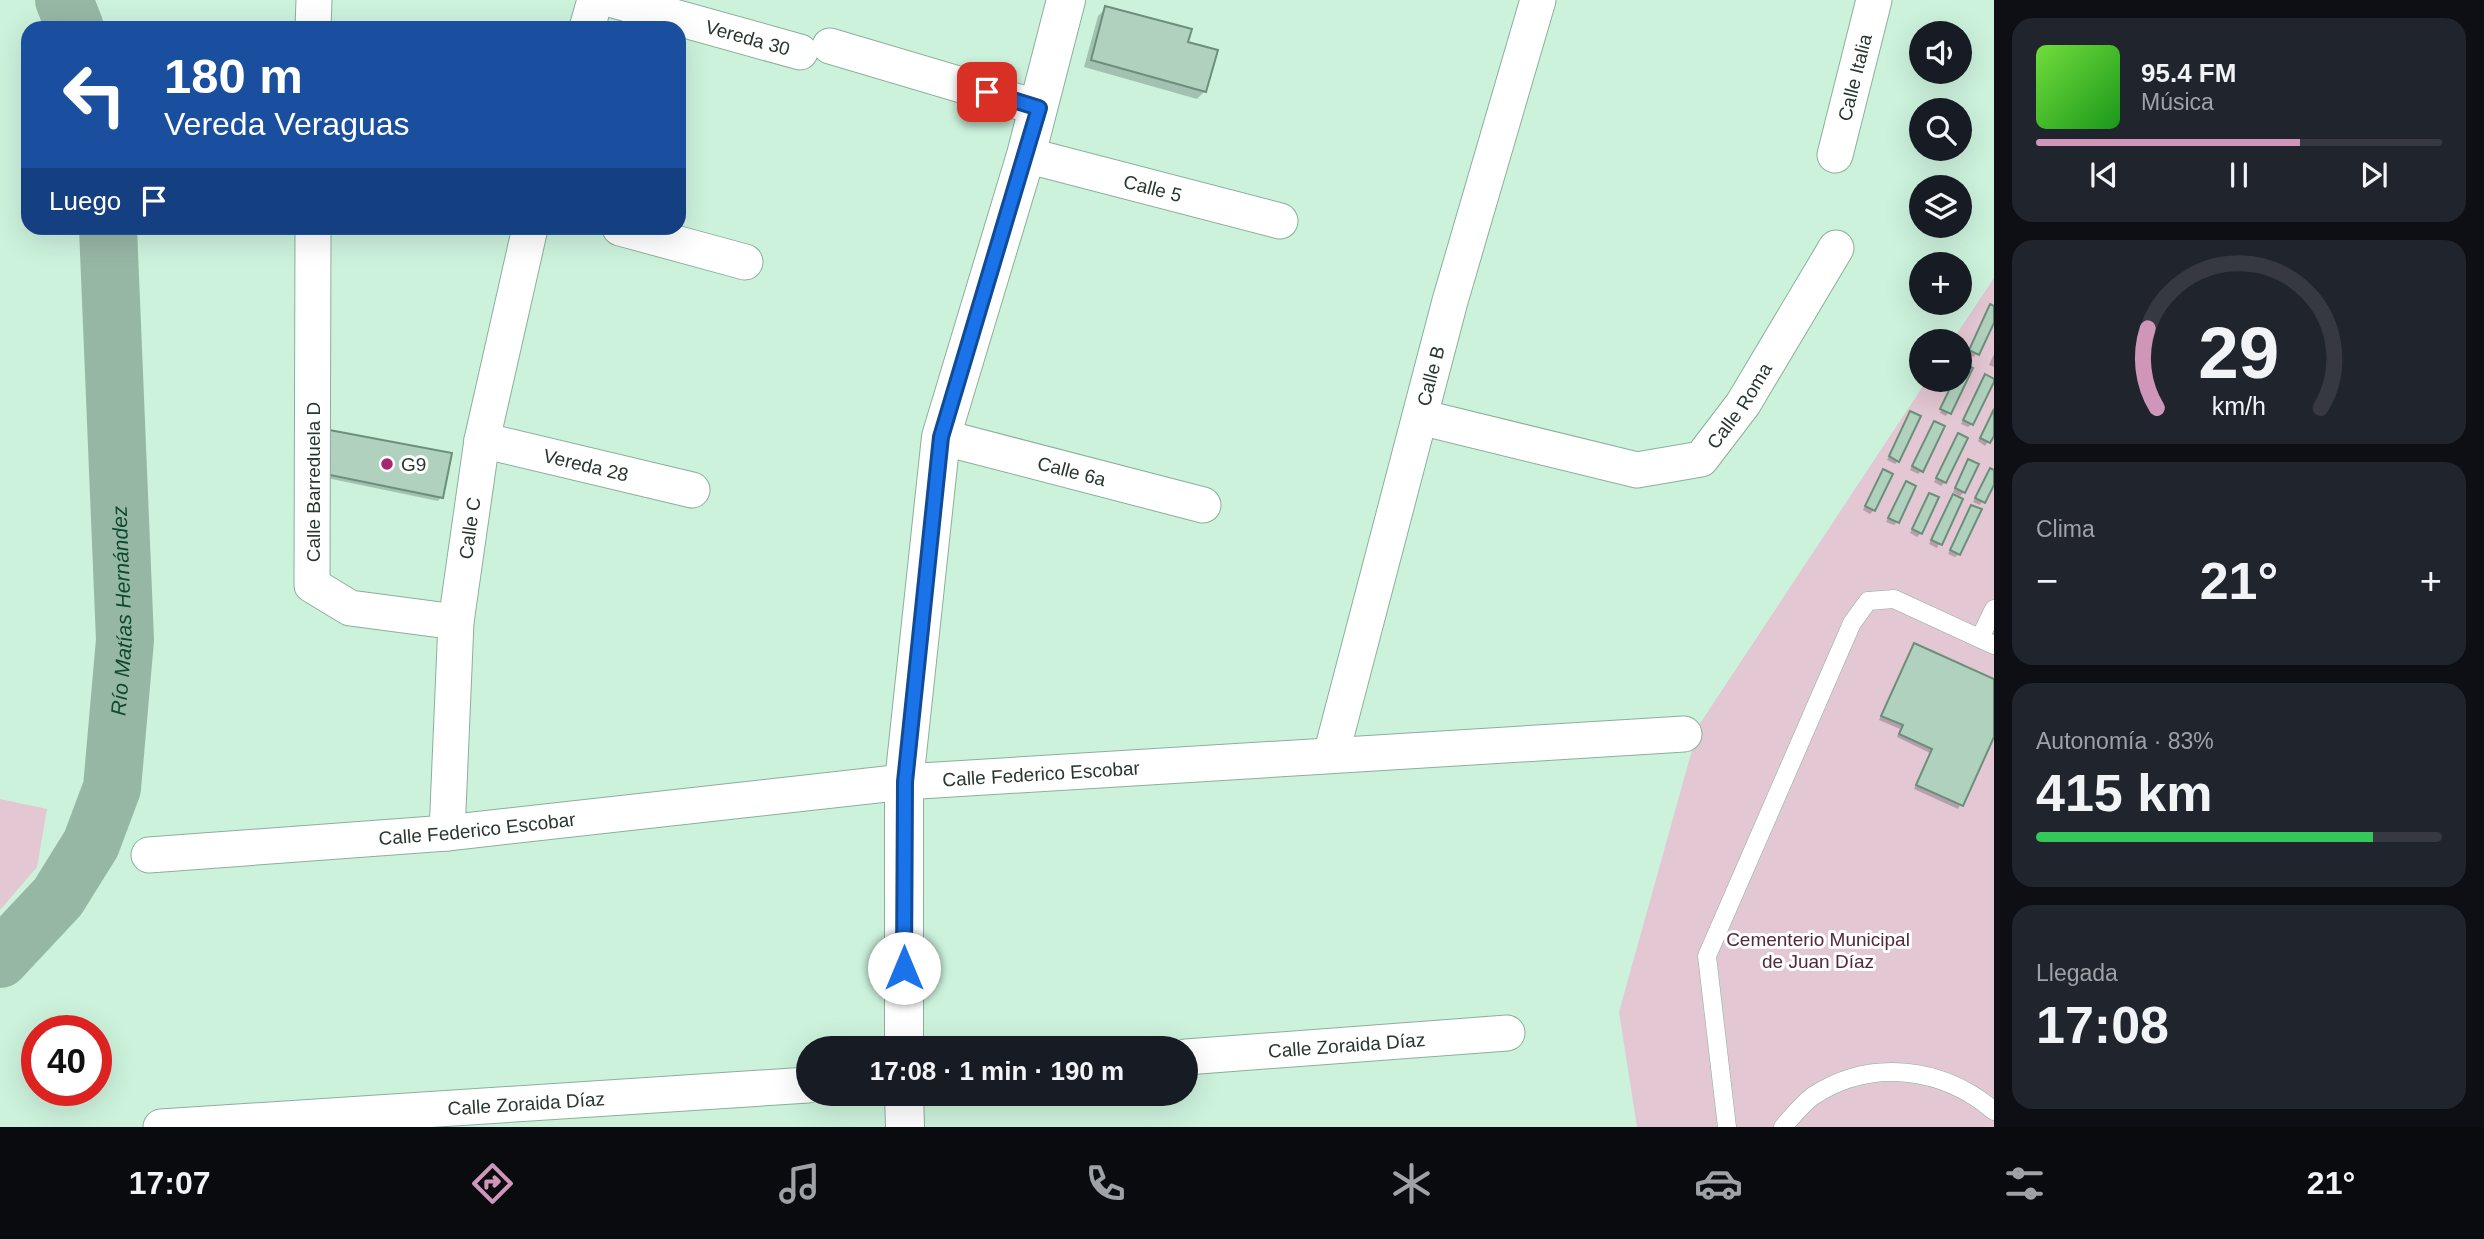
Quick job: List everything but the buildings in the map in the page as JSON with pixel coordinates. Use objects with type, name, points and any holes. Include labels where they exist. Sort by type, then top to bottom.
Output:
[{"type":"street","points":[[313,21],[314,0]]},
{"type":"street","points":[[589,21],[596,0]]},
{"type":"street","name":"Vereda 30","points":[[613,0],[815,49],[1039,108]]},
{"type":"street","points":[[904,1036],[905,782],[941,437],[1026,155],[1066,0]]},
{"type":"street","name":"Calle B","points":[[1331,755],[1420,417],[1538,0]]},
{"type":"street","name":"Calle Italia","points":[[1835,155],[1874,0]]},
{"type":"street","name":"Calle 5","points":[[1026,155],[1280,221]]},
{"type":"street","name":"Calle Barreduela D","points":[[313,235],[312,585],[350,608],[456,622]]},
{"type":"street","name":"Calle C","points":[[447,833],[456,622],[482,440],[528,235]]},
{"type":"street","points":[[647,235],[745,261]]},
{"type":"street","name":"Calle Roma","points":[[1420,417],[1637,470],[1701,459],[1743,404],[1836,248]]},
{"type":"street","name":"Calle 6a","points":[[941,437],[1203,505]]},
{"type":"street","name":"Vereda 28","points":[[482,440],[692,490]]},
{"type":"street","name":"Calle Federico Escobar","points":[[149,855],[447,833],[905,782],[1684,734]]},
{"type":"street","name":"Calle Zoraida Díaz","points":[[1198,1056],[1507,1033]]},
{"type":"street","name":"Calle Zoraida Díaz","points":[[161,1127],[796,1085]]},
{"type":"street","points":[[904,1106],[905,1127]]},
{"type":"lane","points":[[1727,1127],[1707,956],[1852,623],[1868,601],[1894,599],[1987,642],[1994,608]]},
{"type":"lane","points":[[1783,1127],[1812,1097],[1855,1077],[1898,1071],[1939,1077],[1973,1093],[1994,1111]]},
{"type":"green space","name":"Cementerio Municipal de Juan Díaz","points":[[1994,278],[1994,1127],[1637,1127],[1619,1012],[1699,725],[1919,392],[1972,392],[1972,329],[1960,329],[1972,315]]},
{"type":"green space","points":[[0,799],[47,809],[37,867],[0,910]]},
{"type":"waterway","name":"Río Matías Hernández","points":[[64,0],[72,21]]},
{"type":"waterway","name":"Río Matías Hernández","points":[[0,959],[58,897],[91,844],[112,788],[125,640],[108,235]]},
{"type":"place","name":"G9","points":[[387,464]]},
{"type":"route","points":[[904,968],[905,782],[941,437],[1039,108],[987,92]]}]
